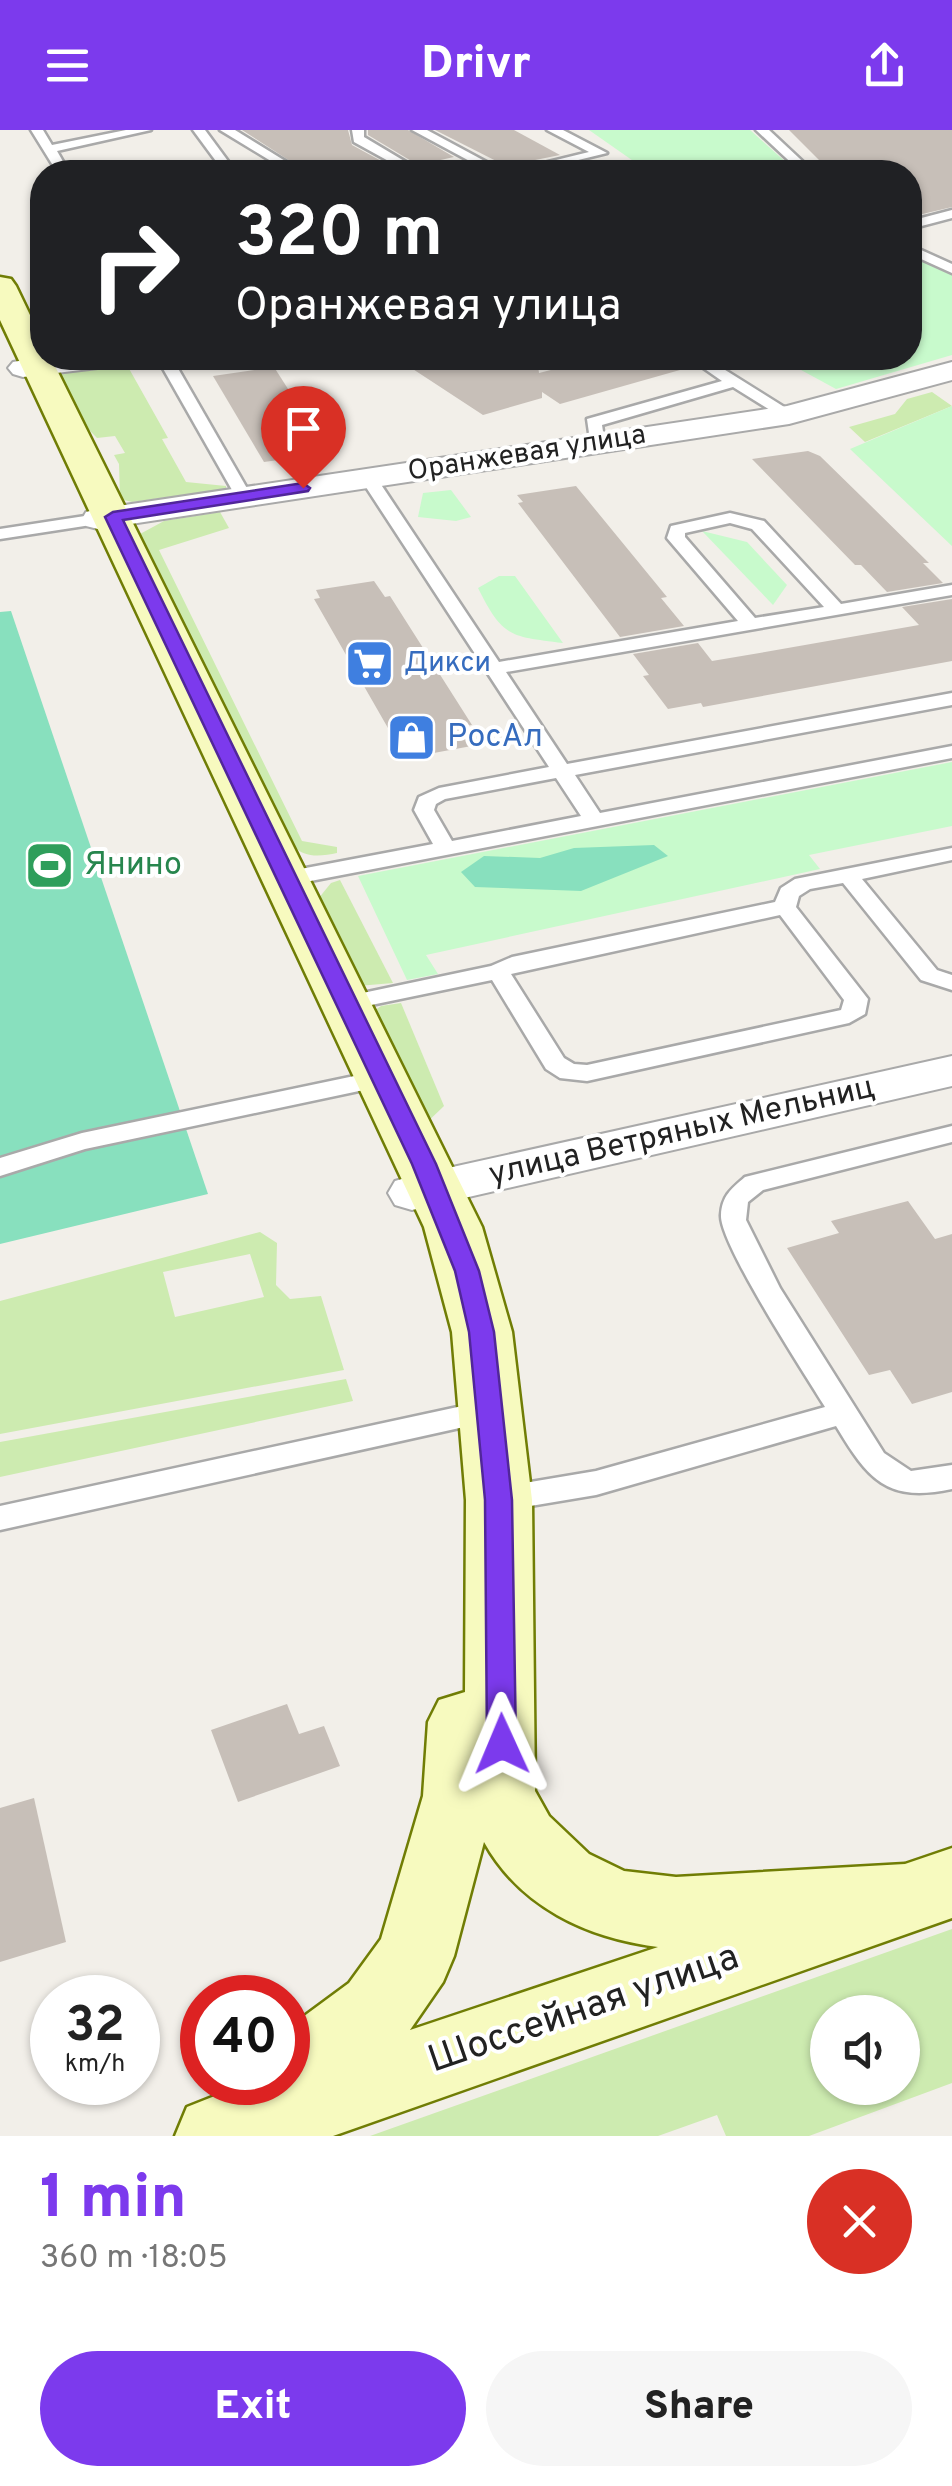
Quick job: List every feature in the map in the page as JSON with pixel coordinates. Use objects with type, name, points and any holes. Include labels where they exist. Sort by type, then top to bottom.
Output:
[{"type":"street","points":[[0,286],[29,367]]},
{"type":"street","points":[[0,318],[29,367]]},
{"type":"street","points":[[31,370],[106,518],[423,1191],[452,1342],[475,1413],[502,1744],[498,1796],[523,1840],[562,1879],[617,1906],[676,1913],[930,1891]]},
{"type":"street","name":"Оранжевая улица","points":[[106,518],[789,415],[952,371]]},
{"type":"street","points":[[277,881],[347,1003],[371,1081]]},
{"type":"street","name":"улица Ветряных Мельниц","points":[[423,1191],[952,1071]]},
{"type":"street","points":[[310,2061],[378,2010],[415,1956],[460,1796],[484,1501]]},
{"type":"street","name":"Шоссейная улица","points":[[216,2136],[930,1891]]},
{"type":"street","points":[[198,2136],[244,2105]]},
{"type":"lane","points":[[38,130],[56,160]]},
{"type":"lane","points":[[50,149],[145,130]]},
{"type":"lane","points":[[198,130],[221,160]]},
{"type":"lane","points":[[226,130],[277,160]]},
{"type":"lane","points":[[358,130],[358,138],[396,160]]},
{"type":"lane","points":[[418,130],[476,160]]},
{"type":"lane","points":[[553,130],[601,153],[569,160]]},
{"type":"lane","points":[[762,130],[795,160]]},
{"type":"lane","points":[[922,222],[952,214]]},
{"type":"lane","points":[[922,255],[952,269]]},
{"type":"lane","points":[[171,370],[244,497]]},
{"type":"lane","points":[[715,370],[789,415]]},
{"type":"lane","points":[[597,444],[593,422],[734,382]]},
{"type":"lane","points":[[368,478],[594,820]]},
{"type":"lane","points":[[0,534],[106,518]]},
{"type":"lane","points":[[751,624],[676,538],[677,530],[730,518],[758,524],[837,610]]},
{"type":"lane","points":[[494,669],[952,590]]},
{"type":"lane","points":[[446,849],[424,810],[426,800],[439,794],[952,699]]},
{"type":"lane","points":[[277,881],[952,752]]},
{"type":"lane","points":[[785,907],[789,893],[802,884],[952,854]]},
{"type":"lane","points":[[848,875],[929,975],[952,983]]},
{"type":"lane","points":[[498,972],[555,1063],[569,1072],[587,1074],[849,1016],[857,1009],[856,1000],[785,907]]},
{"type":"lane","points":[[347,1003],[785,907]]},
{"type":"lane","points":[[0,1167],[82,1141],[371,1081]]},
{"type":"lane","points":[[952,1134],[754,1183],[736,1199],[734,1220],[768,1292],[878,1468],[899,1484],[925,1485],[952,1477]]},
{"type":"lane","points":[[484,1501],[596,1483],[843,1412]]},
{"type":"lane","points":[[0,1518],[475,1413]]},
{"type":"green space","points":[[589,130],[750,130],[784,160],[632,160]]},
{"type":"green space","points":[[922,261],[952,275],[952,355],[922,364]]},
{"type":"green space","points":[[64,370],[130,370],[168,438],[162,439],[186,482],[226,489],[132,502],[120,499],[119,464],[114,455],[125,453],[115,436],[97,438],[65,405],[55,374]]},
{"type":"green space","points":[[801,370],[901,370],[836,389]]},
{"type":"green space","points":[[932,392],[952,406],[865,442],[849,427],[895,414],[907,399]]},
{"type":"green space","points":[[952,406],[952,546],[850,449]]},
{"type":"green space","points":[[451,490],[471,517],[456,521],[418,517],[423,493]]},
{"type":"green space","points":[[220,512],[229,528],[159,550],[302,841],[337,847],[337,853],[308,854],[293,845],[140,534],[164,521]]},
{"type":"green space","points":[[702,531],[747,542],[787,585],[773,605]]},
{"type":"green space","points":[[499,576],[515,576],[563,643],[519,636],[502,626],[478,588]]},
{"type":"green space","name":"Янино","points":[[11,611],[208,1194],[0,1244],[0,612]]},
{"type":"green space","points":[[952,762],[952,826],[809,855],[820,869],[426,955],[438,974],[407,980],[358,876]]},
{"type":"green space","points":[[654,845],[668,856],[581,891],[475,887],[461,872],[484,856],[540,858],[574,848]]},
{"type":"green space","points":[[340,880],[393,983],[358,986],[314,904],[331,883]]},
{"type":"green space","points":[[401,1003],[444,1106],[420,1129],[370,1014],[381,1006]]},
{"type":"green space","points":[[260,1232],[277,1243],[276,1285],[290,1299],[321,1296],[344,1370],[0,1434],[0,1301]],"holes":[[[250,1254],[264,1297],[175,1317],[163,1272]]]},
{"type":"green space","points":[[346,1379],[353,1401],[0,1477],[0,1442]]},
{"type":"green space","points":[[952,1929],[952,2083],[920,2095],[920,1995],[810,1995],[810,2105],[893,2105],[809,2136],[726,2136],[717,2115],[658,2136],[370,2136]]},
{"type":"building","points":[[242,130],[348,130],[352,145],[380,160],[288,160]]},
{"type":"building","points":[[368,130],[408,130],[454,157],[410,160],[368,135]]},
{"type":"building","points":[[435,130],[514,130],[560,155],[535,160],[494,160]]},
{"type":"building","points":[[789,130],[952,130],[952,207],[922,214],[922,160],[819,160]]},
{"type":"building","points":[[276,370],[329,453],[264,462],[213,376]]},
{"type":"building","points":[[414,370],[680,370],[560,404],[542,392],[542,398],[483,415]]},
{"type":"building","points":[[808,451],[820,456],[863,498],[929,563],[923,563],[943,583],[887,592],[861,565],[855,565],[752,459]]},
{"type":"building","points":[[576,486],[667,597],[661,598],[684,626],[620,637],[518,503],[523,502],[517,495]]},
{"type":"building","points":[[374,581],[385,597],[390,596],[472,725],[465,726],[477,745],[412,757],[407,748],[400,749],[314,599],[320,598],[316,590]]},
{"type":"building","points":[[952,599],[952,661],[703,707],[701,703],[668,709],[643,676],[649,675],[633,654],[698,643],[712,661],[765,652],[919,625],[902,607]]},
{"type":"building","points":[[908,1201],[935,1239],[952,1234],[952,1392],[912,1404],[890,1370],[869,1375],[787,1248],[839,1233],[831,1221]]},
{"type":"building","points":[[287,1704],[299,1734],[324,1726],[340,1766],[238,1802],[211,1730]]},
{"type":"building","points":[[34,1798],[66,1942],[0,1962],[0,1808]]},
{"type":"place","name":"Дикси","points":[[369,664]]},
{"type":"place","name":"РосАл","points":[[412,738]]},
{"type":"place","name":"Янино","points":[[49,866]]},
{"type":"route","points":[[303,488],[113,517],[424,1164],[453,1227],[467,1271],[482,1332],[499,1500],[502,1744]]}]
